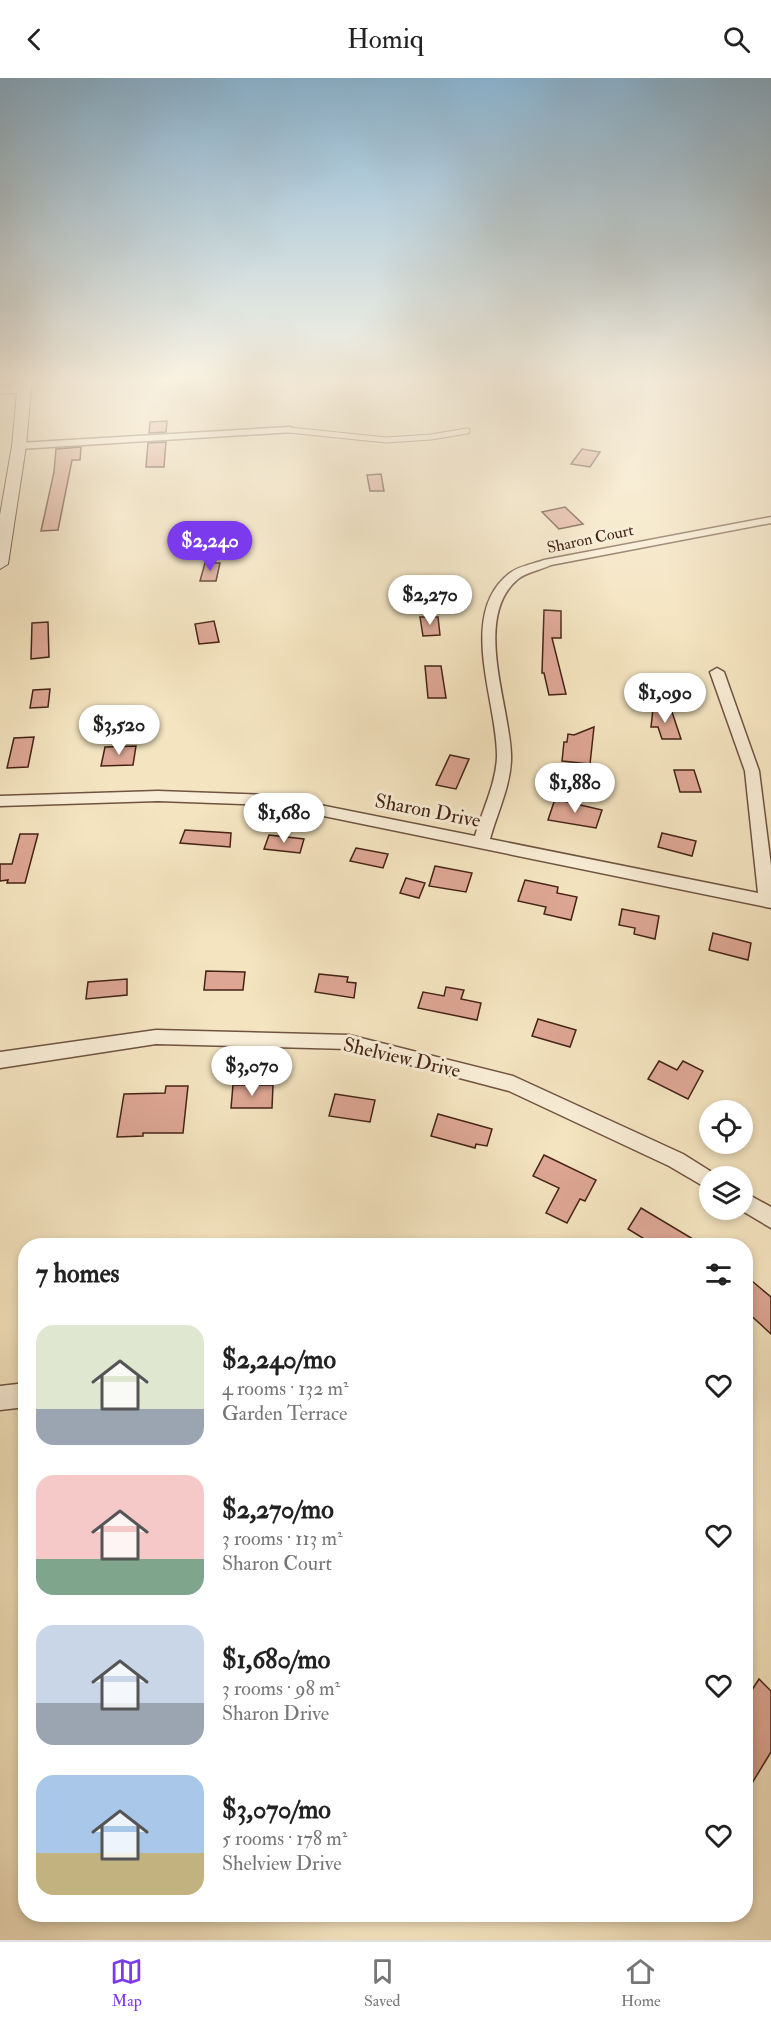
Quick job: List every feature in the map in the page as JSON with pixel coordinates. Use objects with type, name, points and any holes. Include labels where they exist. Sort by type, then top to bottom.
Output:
[{"type":"street","points":[[0,564],[15,465]]},
{"type":"street","name":"Sharon Court","points":[[481,842],[504,760],[502,725],[488,631],[498,594],[514,577],[548,562],[771,520]]},
{"type":"street","points":[[717,672],[752,771],[769,901]]},
{"type":"street","name":"Sharon Drive","points":[[0,801],[158,796],[270,800],[769,901]]},
{"type":"street","name":"Shelview Drive","points":[[0,1060],[156,1038],[349,1042],[513,1084],[676,1160],[699,1174]]},
{"type":"street","points":[[753,1207],[771,1218]]},
{"type":"street","points":[[0,1398],[18,1396]]},
{"type":"building","points":[[55,465],[71,465],[58,530],[41,531]]},
{"type":"building","points":[[146,465],[164,465],[164,467],[146,467]]},
{"type":"building","points":[[381,474],[384,491],[370,491],[367,475]]},
{"type":"building","points":[[565,507],[583,524],[559,529],[542,512]]},
{"type":"building","points":[[205,563],[220,563],[216,581],[200,581]]},
{"type":"building","points":[[544,610],[561,611],[561,638],[552,638],[566,694],[549,695],[544,673],[542,673]]},
{"type":"building","points":[[420,617],[438,617],[440,635],[423,636]]},
{"type":"building","points":[[214,621],[219,642],[199,644],[195,624]]},
{"type":"building","points":[[48,622],[49,657],[31,659],[32,623]]},
{"type":"building","points":[[425,666],[441,666],[446,698],[428,698]]},
{"type":"building","points":[[50,689],[48,707],[30,708],[33,690]]},
{"type":"building","points":[[653,709],[671,709],[681,739],[662,739],[658,727],[651,727]]},
{"type":"building","points":[[594,727],[590,764],[562,761],[564,742],[567,742],[568,734],[574,735]]},
{"type":"building","points":[[34,737],[28,767],[7,768],[14,738]]},
{"type":"building","points":[[136,746],[133,765],[101,766],[105,747]]},
{"type":"building","points":[[450,755],[469,759],[456,789],[436,785]]},
{"type":"building","points":[[674,770],[694,770],[701,792],[680,792]]},
{"type":"building","points":[[555,799],[602,810],[596,828],[548,820]]},
{"type":"building","points":[[185,830],[231,833],[230,847],[180,843]]},
{"type":"building","points":[[662,833],[696,841],[692,856],[658,847]]},
{"type":"building","points":[[20,834],[38,834],[25,883],[0,881],[0,864],[12,864]]},
{"type":"building","points":[[269,835],[304,839],[300,853],[264,849]]},
{"type":"building","points":[[356,848],[388,854],[383,868],[350,861]]},
{"type":"building","points":[[435,866],[472,873],[466,892],[429,886]]},
{"type":"building","points":[[406,878],[425,883],[419,898],[400,893]]},
{"type":"building","points":[[525,880],[558,887],[557,893],[577,897],[571,920],[544,914],[546,907],[518,901]]},
{"type":"building","points":[[622,909],[659,916],[655,939],[634,934],[635,928],[619,925]]},
{"type":"building","points":[[713,933],[751,943],[748,960],[709,950]]},
{"type":"building","points":[[206,971],[245,972],[243,990],[204,990]]},
{"type":"building","points":[[319,974],[348,977],[347,982],[356,983],[354,998],[315,992]]},
{"type":"building","points":[[127,979],[127,995],[86,999],[88,982]]},
{"type":"building","points":[[446,987],[464,990],[461,999],[481,1003],[477,1020],[418,1008],[423,992],[444,996]]},
{"type":"building","points":[[538,1019],[576,1030],[570,1047],[532,1036]]},
{"type":"building","points":[[659,1061],[677,1070],[683,1061],[703,1071],[688,1099],[648,1079]]},
{"type":"building","points":[[233,1085],[273,1085],[272,1108],[231,1108]]},
{"type":"building","points":[[166,1086],[188,1086],[183,1133],[143,1133],[143,1136],[117,1137],[124,1094],[165,1093]]},
{"type":"building","points":[[335,1094],[375,1100],[370,1122],[329,1116]]},
{"type":"building","points":[[438,1114],[492,1129],[487,1146],[476,1144],[475,1148],[431,1136]]},
{"type":"building","points":[[544,1155],[596,1180],[585,1201],[580,1199],[567,1223],[546,1213],[559,1188],[533,1176]]},
{"type":"building","points":[[641,1208],[691,1238],[643,1238],[628,1229]]},
{"type":"building","points":[[753,1282],[771,1297],[771,1334],[753,1317]]},
{"type":"building","points":[[759,1679],[771,1691],[771,1752],[753,1782],[753,1688]]}]
